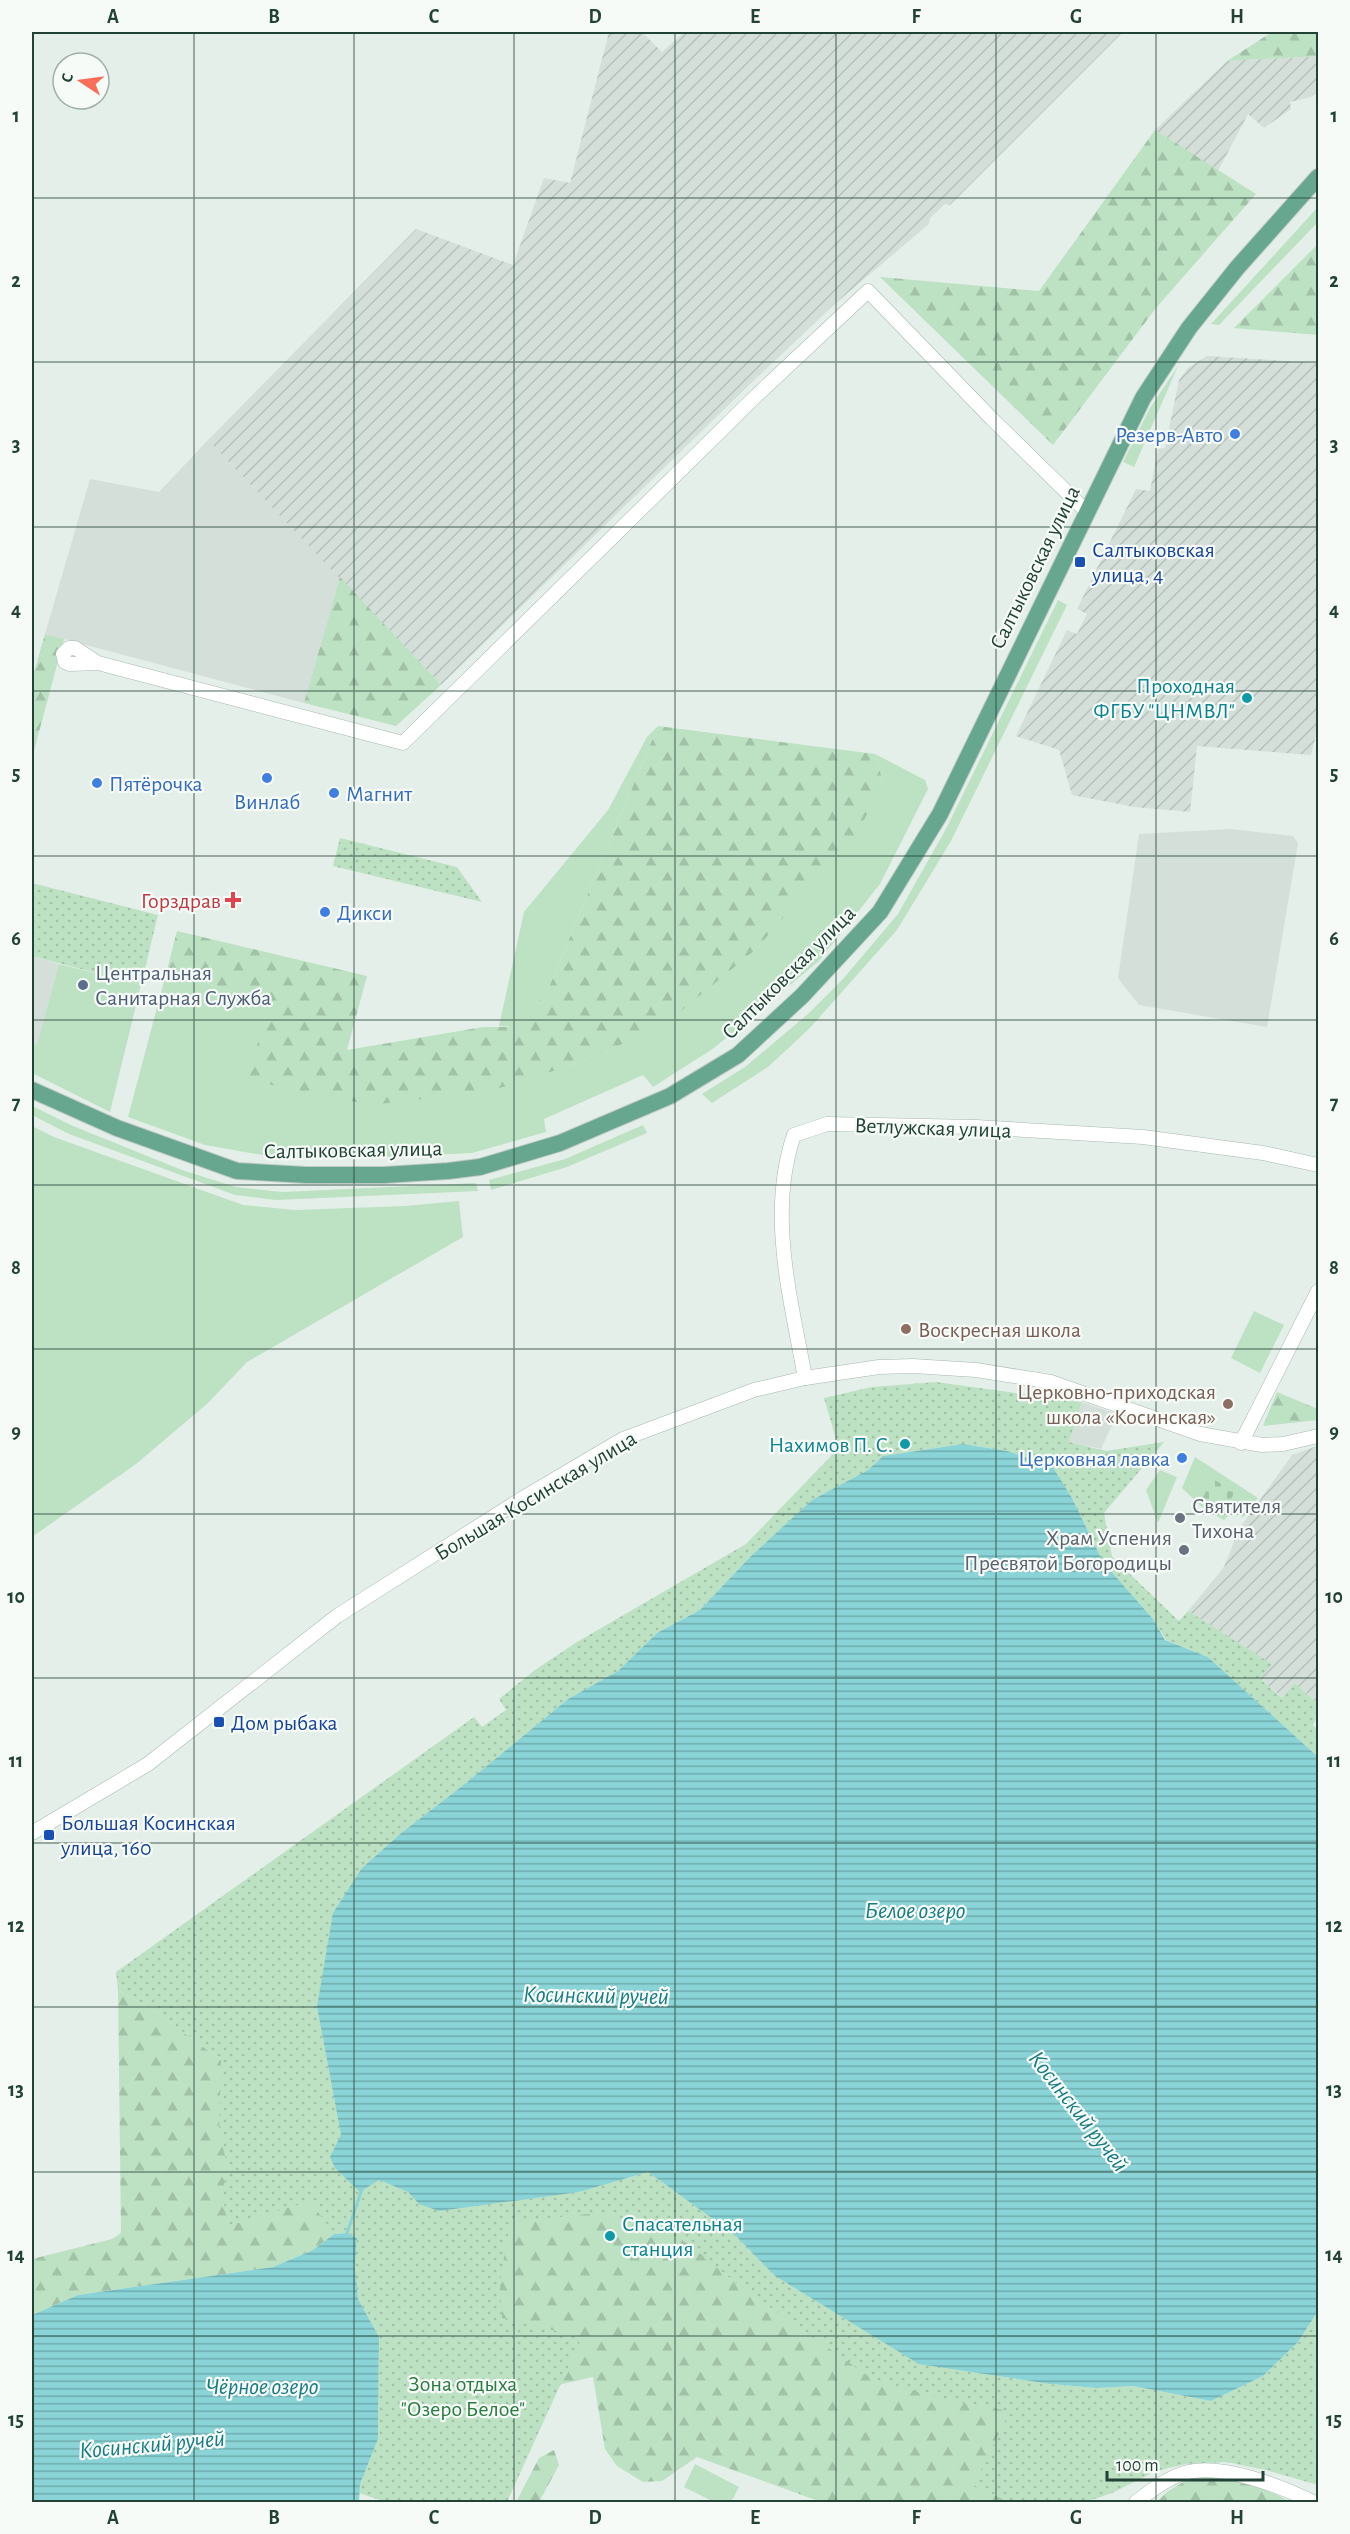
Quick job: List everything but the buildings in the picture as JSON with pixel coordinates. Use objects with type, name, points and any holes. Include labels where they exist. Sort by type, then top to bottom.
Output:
[{"type":"main road","name":"Салтыковская улица","points":[[32,1090],[117,1128],[237,1171],[352,1175],[437,1172],[480,1167],[560,1143],[687,1088],[746,1047],[802,996],[880,912],[940,814],[1143,398],[1190,328],[1237,268],[1318,177]]},
{"type":"main road","name":"Салтыковская улица","points":[[1190,328],[1318,194]]},
{"type":"street","points":[[98,663],[403,743],[757,394],[868,291],[992,419],[1086,511]]},
{"type":"street","name":"Ветлужская улица","points":[[805,1378],[783,1255],[782,1190],[786,1158],[794,1135],[827,1124],[1035,1130],[1143,1137],[1263,1153],[1318,1165]]},
{"type":"street","points":[[1241,1443],[1318,1291]]},
{"type":"street","name":"Большая Косинская улица","points":[[32,1833],[148,1764],[337,1616],[523,1498],[623,1439],[754,1390],[805,1378],[879,1367],[912,1366],[1010,1374],[1051,1382],[1200,1434],[1241,1443],[1274,1445],[1318,1437]]},
{"type":"street","points":[[1136,2502],[1173,2477],[1189,2472],[1215,2470],[1244,2476],[1313,2502]]},
{"type":"shaded area","points":[[609,32],[643,33],[662,52],[684,32],[1123,32],[950,205],[945,204],[930,218],[929,224],[837,302],[441,685],[208,440],[416,229],[513,265],[544,178],[570,183]]},
{"type":"shaded area","points":[[1318,56],[1318,92],[1311,97],[1290,102],[1291,109],[1264,128],[1248,114],[1218,171],[1155,130],[1227,61]]},
{"type":"shaded area","points":[[1207,356],[1318,363],[1318,727],[1311,755],[1197,746],[1190,812],[1134,807],[1072,795],[1059,750],[1016,736],[1067,630],[1077,634],[1087,614],[1077,609],[1136,489],[1150,491],[1158,449],[1165,448],[1179,380],[1188,368]]},
{"type":"shaded area","points":[[208,440],[340,577],[304,703],[45,634],[90,479],[159,492]]},
{"type":"shaded area","points":[[1230,829],[1293,836],[1298,843],[1267,1027],[1139,1005],[1118,978],[1139,834]]},
{"type":"shaded area","points":[[32,956],[59,964],[37,1046],[32,1043]]},
{"type":"shaded area","points":[[1082,1402],[1117,1414],[1101,1449],[1069,1442]]},
{"type":"shaded area","points":[[1317,1446],[1318,1704],[1295,1683],[1283,1698],[1260,1679],[1271,1664],[1188,1611],[1224,1567],[1239,1529],[1292,1455]]},
{"type":"green space","points":[[1272,32],[1318,32],[1318,56],[1227,61]]},
{"type":"green space","points":[[1155,130],[1256,194],[1156,308],[1053,445],[880,277],[1039,291]]},
{"type":"green space","points":[[1318,207],[1318,222],[1219,325],[1211,324]]},
{"type":"green space","points":[[1318,244],[1318,335],[1234,328]]},
{"type":"green space","points":[[1178,366],[1134,467],[1123,462],[1150,408]]},
{"type":"green space","points":[[340,577],[441,685],[396,726],[304,703]]},
{"type":"green space","points":[[1058,600],[1067,605],[951,841],[897,930],[809,1029],[768,1067],[712,1103],[702,1094],[745,1067],[808,1014],[843,979],[898,914],[947,827]]},
{"type":"green space","points":[[45,634],[64,639],[32,758],[32,679]]},
{"type":"green space","points":[[658,726],[547,992],[513,1027],[499,1026],[524,912],[608,810],[647,737]]},
{"type":"green space","points":[[658,726],[875,754],[884,785],[854,837],[754,951],[659,1029],[566,1067],[490,1091],[371,1105],[247,1080],[269,1004],[167,970],[177,931],[367,976],[347,1050],[483,1027],[513,1027],[547,992]]},
{"type":"green space","points":[[875,754],[925,780],[928,789],[880,884],[819,961],[714,1048],[653,1087],[643,1075],[544,1119],[546,1132],[472,1153],[334,1159],[268,1156],[205,1145],[128,1117],[167,970],[269,1004],[248,1080],[566,1067],[658,1029],[754,951],[884,785]]},
{"type":"green space","points":[[340,838],[457,867],[482,902],[333,866]]},
{"type":"green space","points":[[32,883],[158,915],[141,985],[32,956]]},
{"type":"green space","points":[[59,964],[141,985],[110,1112],[32,1073],[32,1043],[37,1045]]},
{"type":"green space","points":[[32,1106],[73,1126],[182,1170],[236,1187],[282,1192],[476,1183],[478,1191],[276,1200],[235,1195],[69,1134],[32,1115]]},
{"type":"green space","points":[[643,1125],[647,1133],[567,1167],[491,1190],[489,1180],[565,1159]]},
{"type":"green space","points":[[32,1126],[54,1137],[243,1205],[295,1210],[405,1206],[459,1201],[463,1237],[247,1362],[208,1403],[136,1464],[32,1537]]},
{"type":"green space","points":[[1254,1311],[1284,1325],[1260,1373],[1231,1358]]},
{"type":"green space","name":"Зона отдыха \"Озеро Белое\"","points":[[936,1382],[1082,1402],[1069,1442],[1106,1451],[1164,1442],[1104,1513],[1112,1557],[1179,1621],[1188,1611],[1272,1664],[1260,1679],[1282,1698],[1295,1683],[1318,1704],[1318,1716],[1313,1725],[1318,1730],[1318,1757],[1208,1657],[1166,1640],[1153,1619],[1103,1562],[1072,1498],[1007,1451],[963,1444],[883,1456],[868,1470],[812,1500],[750,1557],[700,1610],[657,1633],[618,1671],[568,1699],[400,1834],[362,1868],[317,2007],[341,2135],[379,2180],[408,2192],[419,2204],[579,2192],[648,2172],[735,2235],[775,2276],[919,2364],[1050,2384],[1097,2388],[1133,2386],[1211,2401],[1263,2376],[1298,2342],[1318,2311],[1318,2485],[1266,2470],[1226,2462],[1186,2464],[1156,2471],[1112,2493],[1086,2502],[1009,2502],[973,2486],[1010,2411],[943,2399],[874,2380],[740,2286],[687,2243],[649,2223],[596,2213],[510,2223],[500,2282],[502,2318],[582,2337],[507,2502],[386,2502],[359,2493],[360,2484],[378,2439],[379,2337],[358,2299],[355,2267],[357,2238],[348,2233],[334,2234],[310,2201],[228,2226],[222,2192],[228,2169],[219,2131],[221,2060],[152,2009],[118,1990],[116,1972],[474,1717],[482,1727],[506,1710],[499,1699],[535,1670],[577,1642],[746,1544],[832,1455],[840,1452],[824,1398],[872,1387]]},
{"type":"green space","points":[[1277,1392],[1318,1409],[1318,1420],[1263,1426]]},
{"type":"green space","points":[[1195,1457],[1258,1498],[1243,1517],[1233,1511],[1224,1520],[1204,1509],[1182,1488]]},
{"type":"green space","points":[[1160,1470],[1177,1477],[1158,1523],[1146,1490]]},
{"type":"green space","points":[[1213,1479],[1235,1492],[1223,1512],[1202,1499]]},
{"type":"green space","points":[[118,1990],[152,2009],[221,2060],[349,2196],[334,2234],[313,2250],[273,2267],[78,2295],[32,2315],[32,2259],[112,2239],[121,2233]]},
{"type":"green space","points":[[643,2184],[808,2306],[1006,2380],[1082,2489],[1088,2502],[821,2502],[697,2457],[662,2481],[643,2482],[617,2466],[605,2449],[593,2377],[545,2388],[435,2218]]},
{"type":"green space","points":[[554,2450],[559,2465],[539,2502],[516,2502],[539,2458]]},
{"type":"green space","points":[[695,2464],[739,2487],[731,2502],[714,2502],[684,2487]]},
{"type":"green space","points":[[1197,2474],[1246,2483],[1291,2502],[1157,2502],[1168,2491]]},
{"type":"water","name":"Белое озеро","points":[[963,1444],[1007,1451],[1052,1466],[1072,1498],[1103,1562],[1153,1619],[1165,1640],[1208,1657],[1318,1757],[1318,2311],[1298,2342],[1263,2376],[1211,2401],[1133,2386],[1097,2388],[1050,2384],[919,2364],[775,2276],[735,2235],[648,2172],[579,2192],[439,2211],[419,2204],[408,2192],[379,2180],[360,2192],[335,2168],[330,2157],[341,2135],[317,2007],[333,1913],[362,1868],[400,1834],[568,1699],[618,1671],[657,1633],[700,1610],[750,1557],[812,1500],[868,1470],[883,1456]]},
{"type":"water","name":"Чёрное озеро","points":[[348,2233],[357,2238],[355,2267],[358,2299],[379,2337],[378,2439],[360,2484],[359,2502],[32,2502],[32,2315],[78,2295],[273,2267],[313,2250],[334,2234]]},
{"type":"waterway","name":"Косинский ручей","points":[[346,2236],[362,2189]]},
{"type":"place","name":"Резерв-Авто","points":[[1235,434]]},
{"type":"place","name":"Салтыковская улица, 4","points":[[1080,562]]},
{"type":"place","name":"Проходная ФГБУ \"ЦНМВЛ\"","points":[[1247,698]]},
{"type":"place","name":"Винлаб","points":[[267,778]]},
{"type":"place","name":"Пятёрочка","points":[[97,783]]},
{"type":"place","name":"Магнит","points":[[334,793]]},
{"type":"place","name":"Горздрав","points":[[233,900]]},
{"type":"place","name":"Дикси","points":[[325,912]]},
{"type":"place","name":"Центральная Санитарная Служба","points":[[83,985]]},
{"type":"place","name":"Воскресная школа","points":[[906,1329]]},
{"type":"place","name":"Церковно-приходская школа «Косинская»","points":[[1228,1404]]},
{"type":"place","name":"Нахимов П. С.","points":[[905,1444]]},
{"type":"place","name":"Церковная лавка","points":[[1182,1458]]},
{"type":"place","name":"Святителя Тихона","points":[[1180,1518]]},
{"type":"place","name":"Храм Успения Пресвятой Богородицы","points":[[1184,1550]]},
{"type":"place","name":"Дом рыбака","points":[[219,1722]]},
{"type":"place","name":"Большая Косинская улица, 160","points":[[49,1835]]},
{"type":"place","name":"Спасательная станция","points":[[610,2236]]}]
